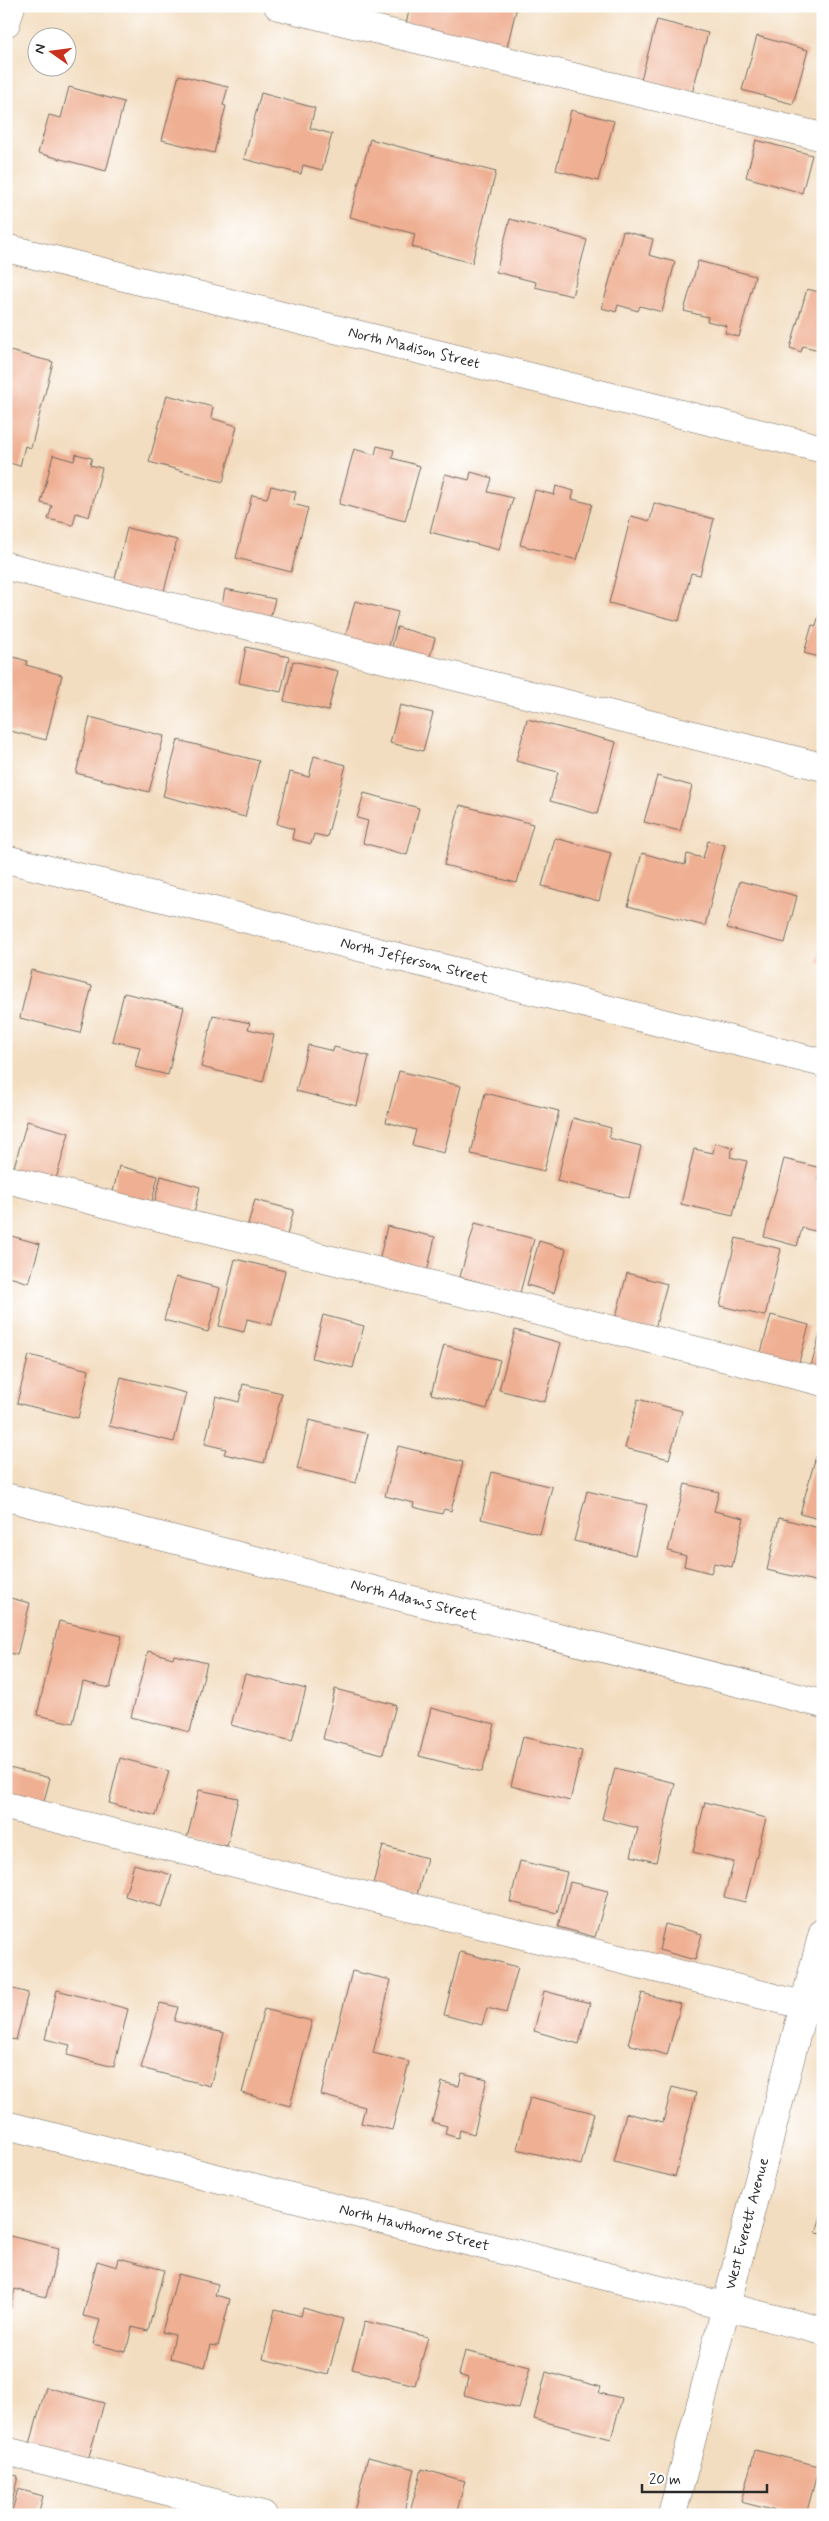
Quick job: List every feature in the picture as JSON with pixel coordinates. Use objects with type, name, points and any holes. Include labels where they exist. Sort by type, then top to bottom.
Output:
[{"type":"street","points":[[6,23],[11,6]]},
{"type":"street","points":[[278,6],[823,137]]},
{"type":"street","name":"North Madison Street","points":[[6,248],[823,449]]},
{"type":"street","points":[[6,566],[823,767]]},
{"type":"street","name":"North Jefferson Street","points":[[6,859],[823,1063]]},
{"type":"street","points":[[6,1179],[823,1382]]},
{"type":"street","name":"North Adams Street","points":[[6,1497],[823,1704]]},
{"type":"street","points":[[6,1806],[813,2007]]},
{"type":"street","name":"West Everett Avenue","points":[[672,2515],[725,2306],[813,2007],[823,1932]]},
{"type":"street","name":"North Hawthorne Street","points":[[6,2125],[823,2331]]},
{"type":"street","points":[[6,2451],[263,2515]]},
{"type":"building","points":[[410,6],[517,6],[506,51],[405,29]]},
{"type":"building","points":[[657,20],[708,33],[691,97],[640,83]]},
{"type":"building","points":[[757,36],[808,50],[793,104],[742,90]]},
{"type":"building","points":[[179,75],[228,87],[223,105],[226,106],[214,153],[162,140]]},
{"type":"building","points":[[69,87],[124,102],[106,171],[38,153],[49,115],[61,118]]},
{"type":"building","points":[[261,93],[315,108],[310,128],[332,134],[322,170],[303,165],[301,174],[244,159]]},
{"type":"building","points":[[571,110],[614,121],[598,181],[556,170]]},
{"type":"building","points":[[370,139],[496,172],[472,263],[412,247],[415,234],[350,217]]},
{"type":"building","points":[[756,140],[812,155],[802,193],[746,177]]},
{"type":"building","points":[[510,219],[587,240],[572,296],[535,287],[536,282],[496,272]]},
{"type":"building","points":[[623,231],[653,239],[649,255],[675,262],[662,312],[640,306],[638,311],[618,305],[616,312],[602,308]]},
{"type":"building","points":[[698,261],[755,276],[739,337],[725,333],[727,326],[707,321],[708,317],[684,311]]},
{"type":"building","points":[[807,289],[823,293],[823,351],[803,346],[801,352],[790,348]]},
{"type":"building","points":[[6,350],[53,362],[31,448],[25,446],[20,466],[6,462]]},
{"type":"building","points":[[167,395],[213,407],[211,418],[237,426],[223,482],[149,462]]},
{"type":"building","points":[[377,446],[394,450],[392,458],[420,466],[405,521],[339,504],[354,449],[375,455]]},
{"type":"building","points":[[76,454],[92,458],[90,465],[102,468],[89,517],[76,513],[73,525],[48,519],[52,506],[41,503],[53,455],[74,461]]},
{"type":"building","points":[[471,472],[492,478],[488,492],[513,498],[499,550],[430,532],[445,474],[469,480]]},
{"type":"building","points":[[271,486],[296,492],[293,504],[308,508],[291,572],[236,558],[252,495],[267,498]]},
{"type":"building","points":[[556,486],[574,491],[572,499],[592,504],[577,560],[520,545],[535,490],[554,495]]},
{"type":"building","points":[[654,503],[714,519],[700,575],[691,573],[679,621],[609,603],[631,516],[650,521]]},
{"type":"building","points":[[127,528],[177,540],[162,599],[113,587]]},
{"type":"building","points":[[225,589],[275,599],[268,626],[220,616]]},
{"type":"building","points":[[355,601],[398,612],[387,654],[344,642]]},
{"type":"building","points":[[822,603],[823,658],[804,653],[812,625],[816,626]]},
{"type":"building","points":[[397,627],[435,638],[428,664],[390,654]]},
{"type":"building","points":[[246,647],[289,657],[281,692],[239,683]]},
{"type":"building","points":[[11,656],[27,661],[26,665],[62,675],[46,740],[6,730],[6,676]]},
{"type":"building","points":[[293,661],[338,671],[328,711],[284,701]]},
{"type":"building","points":[[400,705],[433,713],[423,751],[390,743]]},
{"type":"building","points":[[90,717],[164,736],[149,792],[76,773]]},
{"type":"building","points":[[527,719],[616,742],[597,814],[550,801],[558,772],[516,761]]},
{"type":"building","points":[[178,740],[259,761],[245,817],[163,796]]},
{"type":"building","points":[[314,756],[346,765],[327,837],[314,834],[311,844],[292,839],[294,829],[277,824],[290,772],[309,777]]},
{"type":"building","points":[[657,776],[692,786],[680,831],[644,822]]},
{"type":"building","points":[[364,793],[419,808],[407,855],[363,843],[368,821],[357,818]]},
{"type":"building","points":[[460,805],[533,824],[517,883],[444,865]]},
{"type":"building","points":[[555,838],[611,853],[599,901],[542,886]]},
{"type":"building","points":[[708,841],[725,845],[705,926],[628,906],[642,853],[685,865],[687,854],[703,858]]},
{"type":"building","points":[[740,881],[797,896],[785,943],[727,928]]},
{"type":"building","points":[[823,945],[823,964],[817,963]]},
{"type":"building","points":[[31,970],[92,986],[80,1033],[20,1018]]},
{"type":"building","points":[[124,993],[184,1007],[168,1075],[135,1067],[140,1047],[112,1041]]},
{"type":"building","points":[[213,1015],[250,1023],[248,1029],[274,1035],[263,1082],[201,1067]]},
{"type":"building","points":[[308,1045],[333,1051],[334,1047],[369,1056],[357,1106],[296,1091]]},
{"type":"building","points":[[399,1071],[461,1086],[444,1153],[412,1145],[416,1130],[386,1122]]},
{"type":"building","points":[[485,1093],[559,1111],[544,1171],[471,1154]]},
{"type":"building","points":[[573,1118],[611,1128],[609,1138],[641,1146],[629,1198],[557,1181]]},
{"type":"building","points":[[27,1121],[69,1133],[54,1186],[12,1174]]},
{"type":"building","points":[[715,1143],[733,1147],[730,1157],[747,1161],[733,1216],[681,1204],[694,1149],[713,1153]]},
{"type":"building","points":[[784,1159],[821,1168],[818,1179],[823,1180],[823,1233],[802,1228],[797,1246],[764,1237]]},
{"type":"building","points":[[119,1166],[158,1176],[150,1209],[111,1200]]},
{"type":"building","points":[[161,1176],[200,1187],[193,1218],[153,1208]]},
{"type":"building","points":[[255,1200],[294,1210],[285,1242],[246,1231]]},
{"type":"building","points":[[475,1223],[534,1239],[520,1293],[460,1277]]},
{"type":"building","points":[[387,1226],[435,1237],[426,1277],[378,1266]]},
{"type":"building","points":[[8,1235],[40,1244],[29,1283],[6,1276]]},
{"type":"building","points":[[736,1238],[781,1249],[765,1316],[720,1306]]},
{"type":"building","points":[[539,1241],[566,1249],[554,1293],[527,1285]]},
{"type":"building","points":[[235,1259],[285,1271],[272,1325],[247,1319],[244,1332],[219,1326]]},
{"type":"building","points":[[627,1273],[667,1284],[654,1332],[615,1321]]},
{"type":"building","points":[[176,1277],[220,1288],[208,1332],[164,1320]]},
{"type":"building","points":[[323,1315],[364,1326],[353,1368],[312,1358]]},
{"type":"building","points":[[771,1315],[809,1325],[797,1370],[759,1360]]},
{"type":"building","points":[[823,1324],[823,1376],[809,1373]]},
{"type":"building","points":[[515,1330],[561,1343],[545,1402],[499,1390]]},
{"type":"building","points":[[444,1345],[500,1360],[487,1409],[431,1394]]},
{"type":"building","points":[[29,1355],[89,1370],[78,1418],[17,1403]]},
{"type":"building","points":[[121,1377],[186,1393],[174,1442],[109,1426]]},
{"type":"building","points":[[243,1384],[282,1393],[264,1463],[224,1454],[226,1449],[205,1444],[216,1396],[239,1402]]},
{"type":"building","points":[[638,1399],[682,1411],[669,1459],[625,1448]]},
{"type":"building","points":[[309,1420],[368,1434],[356,1483],[297,1469]]},
{"type":"building","points":[[398,1446],[463,1462],[451,1511],[444,1509],[442,1514],[413,1507],[414,1503],[385,1496]]},
{"type":"building","points":[[816,1456],[823,1458],[823,1520],[800,1514]]},
{"type":"building","points":[[492,1472],[552,1487],[540,1534],[481,1519]]},
{"type":"building","points":[[685,1484],[719,1492],[714,1511],[744,1518],[732,1567],[714,1563],[711,1573],[684,1566],[686,1556],[668,1551]]},
{"type":"building","points":[[587,1491],[647,1505],[635,1555],[574,1541]]},
{"type":"building","points":[[779,1518],[823,1529],[823,1583],[767,1570]]},
{"type":"building","points":[[6,1597],[30,1603],[17,1655],[6,1652]]},
{"type":"building","points":[[59,1621],[122,1636],[110,1688],[83,1682],[73,1723],[37,1715]]},
{"type":"building","points":[[148,1651],[173,1658],[174,1655],[207,1663],[190,1732],[131,1717]]},
{"type":"building","points":[[245,1674],[306,1689],[292,1741],[231,1725]]},
{"type":"building","points":[[335,1689],[396,1705],[383,1754],[323,1739]]},
{"type":"building","points":[[431,1708],[495,1724],[482,1772],[419,1756]]},
{"type":"building","points":[[523,1737],[582,1751],[570,1801],[511,1786]]},
{"type":"building","points":[[120,1758],[169,1771],[156,1816],[109,1803]]},
{"type":"building","points":[[9,1768],[50,1778],[42,1809],[6,1801]]},
{"type":"building","points":[[615,1768],[675,1783],[656,1862],[631,1856],[638,1828],[602,1819]]},
{"type":"building","points":[[199,1790],[238,1798],[227,1846],[187,1838]]},
{"type":"building","points":[[705,1802],[766,1818],[745,1902],[724,1897],[734,1862],[693,1852]]},
{"type":"building","points":[[383,1846],[427,1858],[417,1895],[373,1884]]},
{"type":"building","points":[[520,1861],[567,1872],[557,1913],[510,1902]]},
{"type":"building","points":[[134,1864],[172,1875],[162,1907],[125,1896]]},
{"type":"building","points":[[6,1872],[11,1873],[7,1887],[6,1887]]},
{"type":"building","points":[[570,1882],[608,1891],[595,1937],[558,1927]]},
{"type":"building","points":[[665,1924],[702,1934],[695,1960],[659,1950]]},
{"type":"building","points":[[460,1952],[518,1967],[506,2013],[487,2008],[482,2025],[444,2015]]},
{"type":"building","points":[[352,1971],[391,1980],[373,2053],[409,2062],[392,2130],[361,2123],[365,2107],[321,2095]]},
{"type":"building","points":[[6,1987],[28,1993],[16,2040],[6,2038]]},
{"type":"building","points":[[57,1990],[128,2009],[114,2067],[67,2055],[70,2045],[45,2039]]},
{"type":"building","points":[[544,1991],[590,2003],[579,2044],[534,2031]]},
{"type":"building","points":[[642,1993],[681,2004],[667,2055],[628,2044]]},
{"type":"building","points":[[160,2003],[178,2007],[174,2021],[224,2033],[210,2086],[141,2068]]},
{"type":"building","points":[[264,2009],[312,2021],[290,2106],[242,2093]]},
{"type":"building","points":[[462,2073],[487,2079],[474,2134],[460,2130],[458,2138],[445,2134],[447,2126],[432,2122],[442,2082],[459,2086]]},
{"type":"building","points":[[672,2087],[696,2093],[675,2177],[614,2162],[626,2113],[663,2122]]},
{"type":"building","points":[[530,2097],[594,2113],[581,2165],[517,2149]]},
{"type":"building","points":[[823,2209],[823,2234],[816,2233]]},
{"type":"building","points":[[6,2235],[59,2248],[46,2297],[15,2289],[10,2309],[6,2309]]},
{"type":"building","points":[[119,2258],[164,2270],[148,2331],[132,2327],[126,2352],[93,2344],[100,2320],[83,2316],[97,2261],[117,2267]]},
{"type":"building","points":[[178,2274],[218,2284],[215,2295],[230,2299],[218,2346],[211,2345],[205,2367],[170,2358],[175,2335],[162,2332]]},
{"type":"building","points":[[303,2308],[343,2319],[328,2375],[263,2359],[275,2309],[301,2316]]},
{"type":"building","points":[[365,2321],[428,2337],[415,2385],[352,2369]]},
{"type":"building","points":[[465,2351],[530,2367],[519,2409],[464,2395],[468,2378],[459,2375]]},
{"type":"building","points":[[546,2372],[601,2387],[599,2393],[622,2398],[611,2439],[534,2419]]},
{"type":"building","points":[[46,2387],[104,2403],[88,2460],[30,2444]]},
{"type":"building","points":[[755,2450],[819,2466],[806,2515],[791,2515],[741,2502]]},
{"type":"building","points":[[368,2457],[415,2469],[403,2515],[353,2515]]},
{"type":"building","points":[[422,2469],[465,2481],[456,2515],[409,2515]]},
{"type":"building","points":[[6,2473],[18,2476],[9,2515],[6,2515]]},
{"type":"building","points":[[18,2489],[43,2496],[38,2515],[11,2515]]}]
